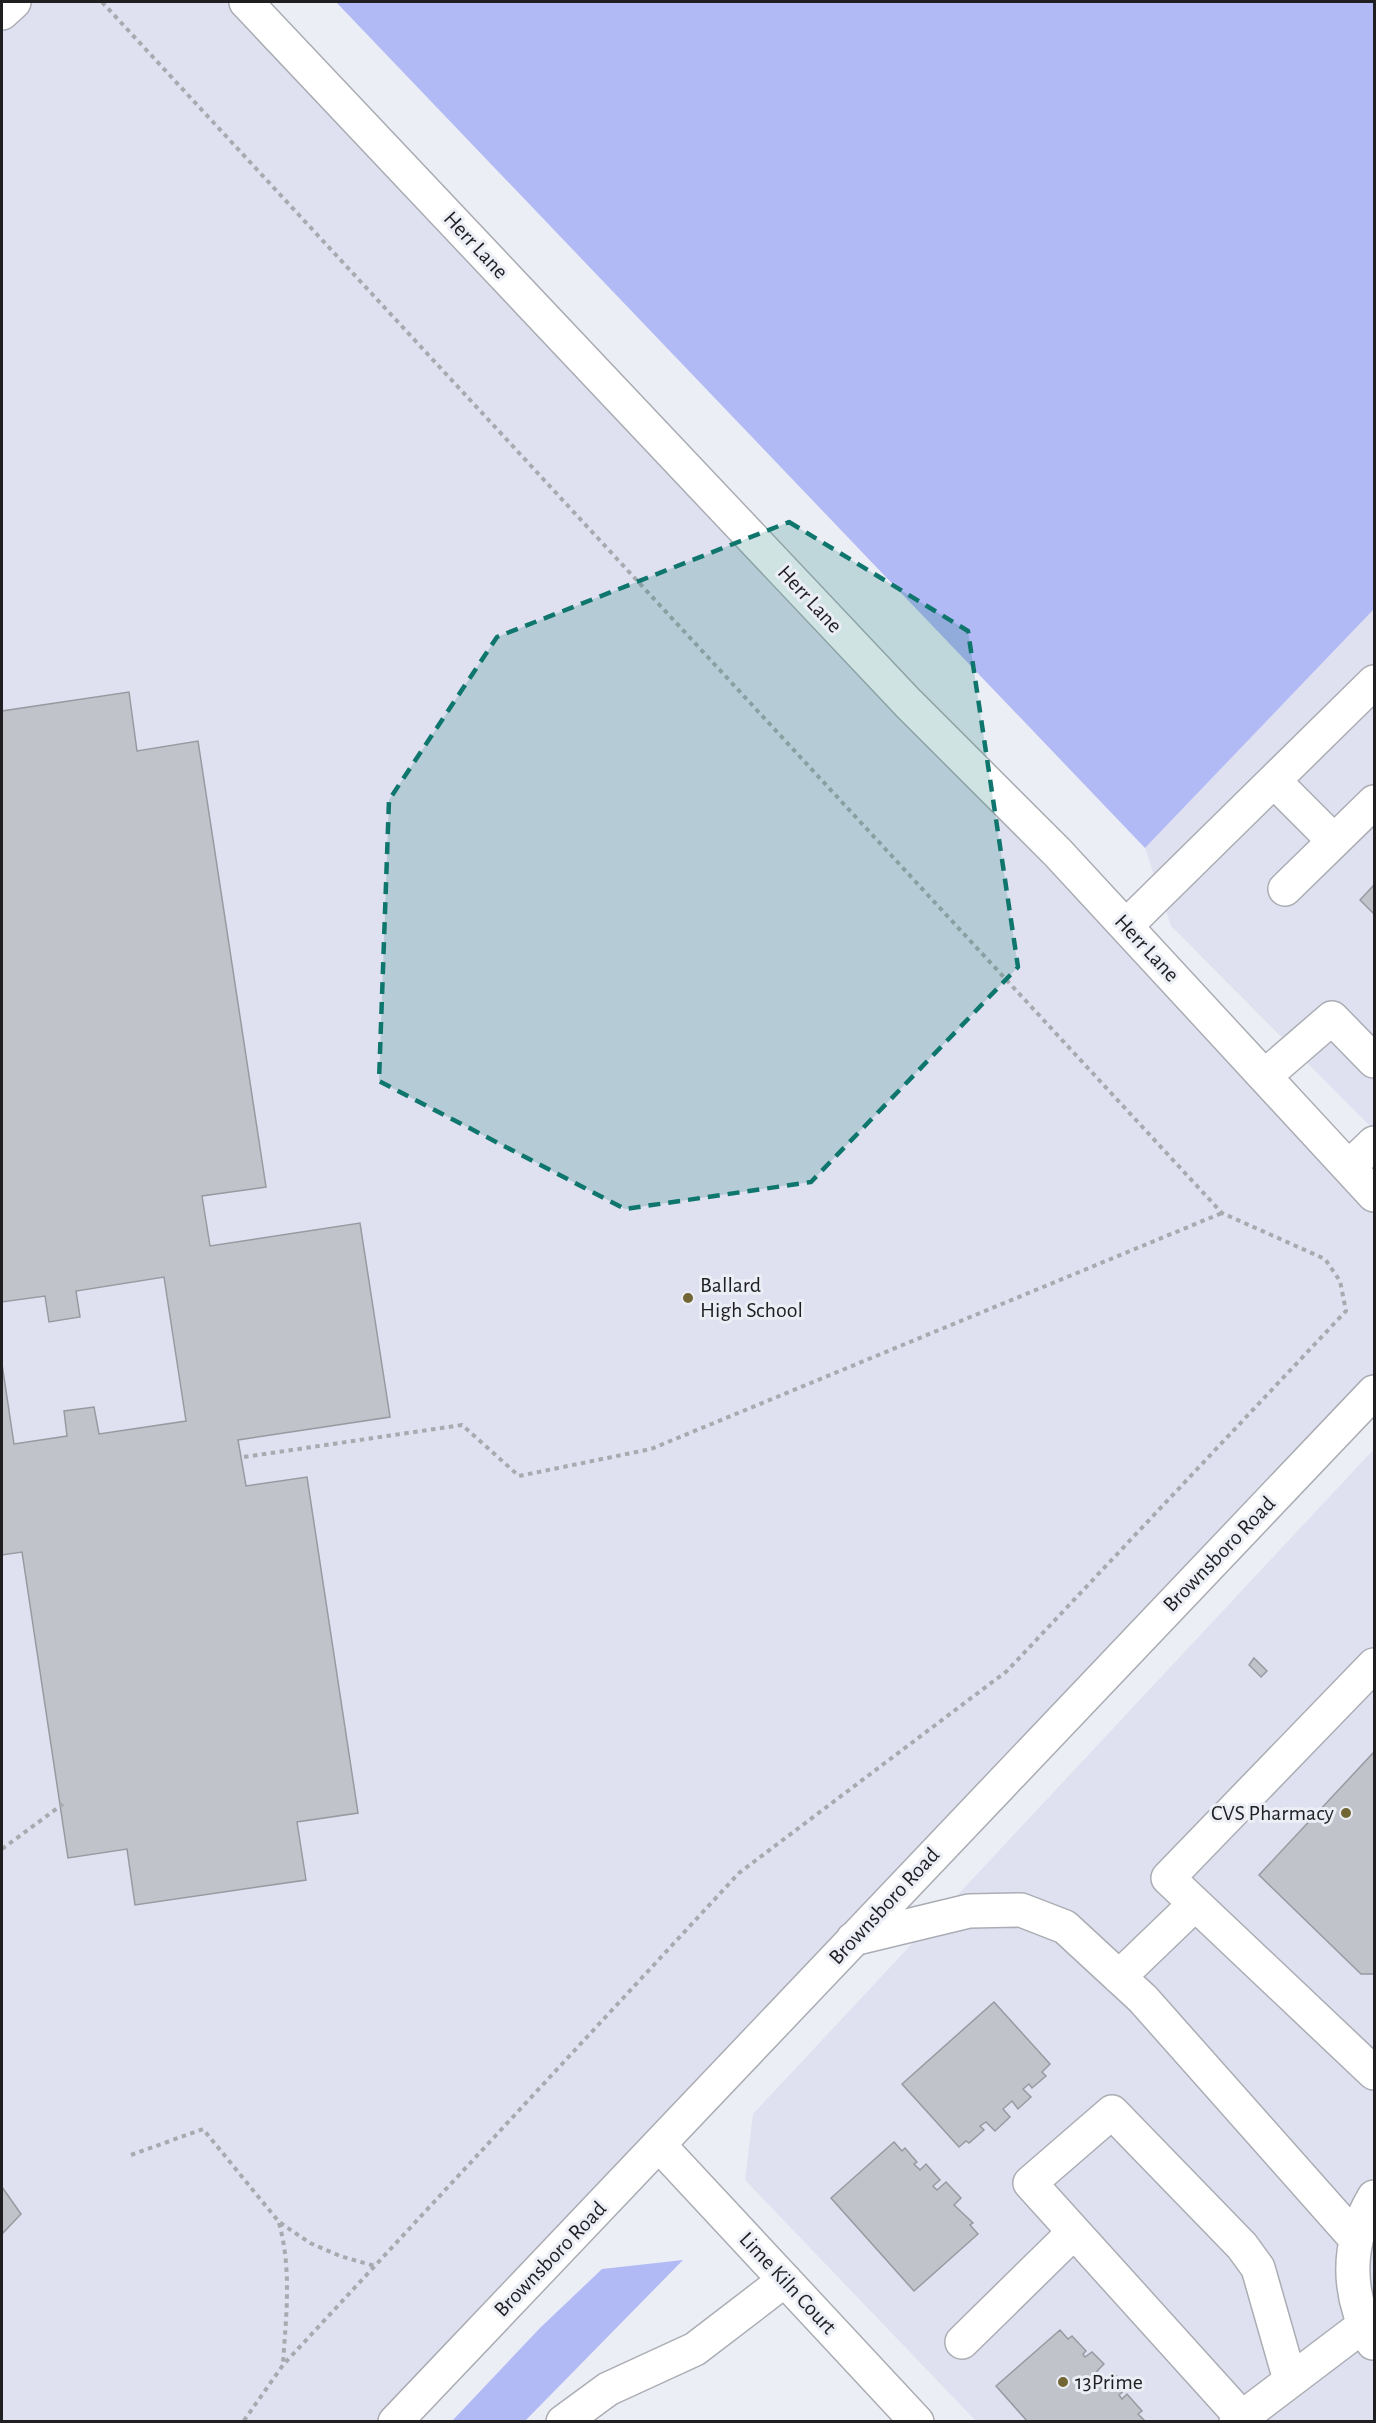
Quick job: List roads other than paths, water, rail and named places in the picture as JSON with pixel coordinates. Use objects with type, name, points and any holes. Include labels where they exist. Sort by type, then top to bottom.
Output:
[{"type":"street","points":[[2,13],[14,2]]},
{"type":"street","name":"Herr Lane","points":[[246,2],[908,704],[1058,853],[1374,1195]]},
{"type":"street","points":[[1126,926],[1374,682]]},
{"type":"street","points":[[1274,781],[1334,841]]},
{"type":"street","points":[[1285,889],[1374,802]]},
{"type":"street","points":[[1265,1076],[1332,1018],[1374,1061]]},
{"type":"street","points":[[1349,1167],[1374,1143]]},
{"type":"street","name":"Brownsboro Road","points":[[395,2421],[1374,1392]]},
{"type":"street","points":[[1374,1665],[1168,1878],[1374,2073]]},
{"type":"street","points":[[1119,1977],[1195,1904]]},
{"type":"street","points":[[853,1939],[969,1911],[1021,1910],[1065,1927],[1143,1999],[1355,2238]]},
{"type":"street","points":[[1290,2380],[1258,2268],[1242,2246],[1112,2112],[1030,2183],[1241,2420],[1290,2380],[1369,2336],[1358,2306],[1352,2262],[1355,2238],[1374,2198]]},
{"type":"street","name":"Lime Kiln Court","points":[[659,2145],[916,2421]]},
{"type":"street","points":[[962,2342],[1074,2232]]},
{"type":"street","points":[[563,2421],[608,2390],[695,2349],[785,2280]]},
{"type":"place","name":"Ballard High School","points":[[688,1298]]},
{"type":"place","name":"CVS Pharmacy","points":[[1346,1813]]},
{"type":"place","name":"13Prime","points":[[1063,2382]]}]
